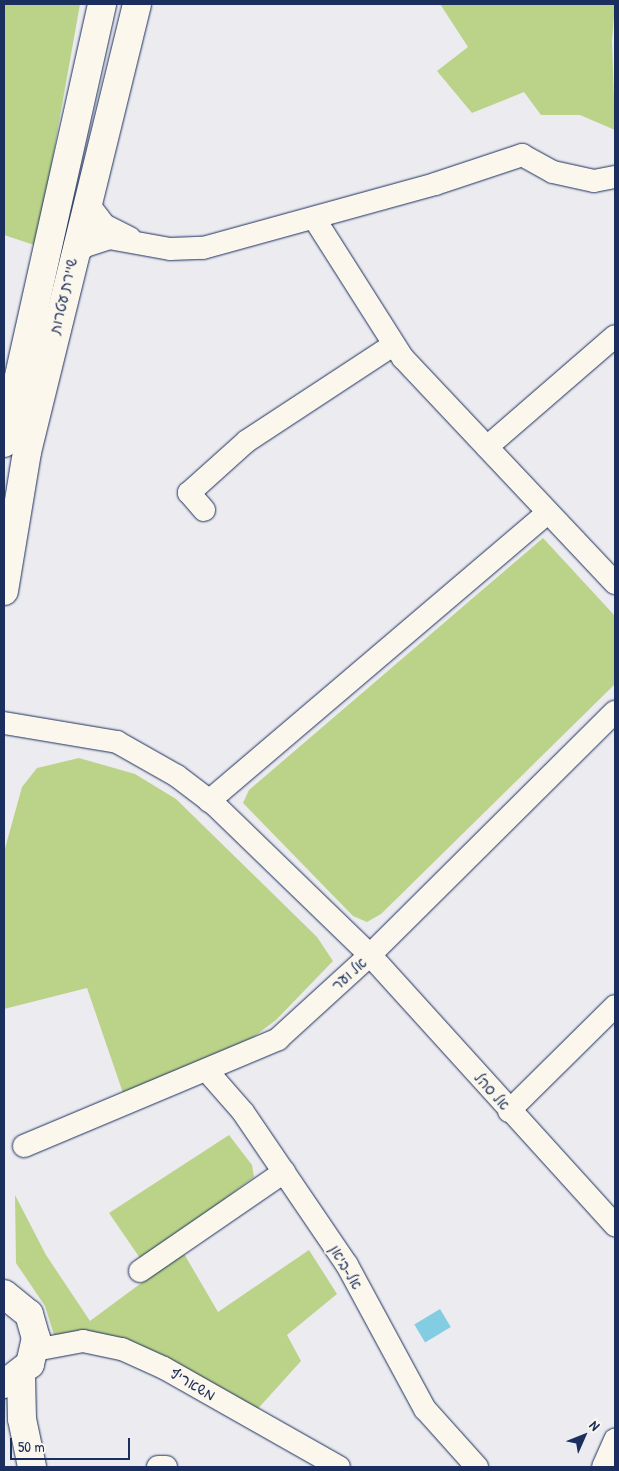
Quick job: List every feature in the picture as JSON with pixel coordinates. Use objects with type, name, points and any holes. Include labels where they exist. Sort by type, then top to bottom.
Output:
[{"type":"main road","name":"שיירת עטרות","points":[[4,443],[102,4]]},
{"type":"main road","name":"שיירת עטרות","points":[[4,591],[27,452],[72,258],[136,4]]},
{"type":"main road","points":[[4,1277],[12,1299],[34,1326],[35,1350],[12,1379],[32,1467]]},
{"type":"street","points":[[72,258],[97,240],[138,241],[188,250],[314,218],[522,155],[553,172],[594,181],[615,177]]},
{"type":"street","points":[[86,201],[104,225],[138,241]]},
{"type":"street","points":[[314,218],[393,346],[615,583]]},
{"type":"street","points":[[487,447],[615,336]]},
{"type":"street","points":[[204,510],[189,494],[247,441],[393,346]]},
{"type":"street","points":[[209,801],[548,512]]},
{"type":"street","name":"אל וער","points":[[24,1146],[208,1072],[278,1038],[370,955],[615,712]]},
{"type":"street","name":"אל סהל","points":[[4,723],[117,742],[145,756],[209,801],[370,955],[509,1111],[615,1225]]},
{"type":"street","points":[[509,1111],[615,1006]]},
{"type":"street","name":"אל-ביאן","points":[[208,1072],[243,1112],[347,1264],[425,1409],[476,1467]]},
{"type":"street","points":[[140,1272],[284,1172]]},
{"type":"street","name":"משאריף","points":[[35,1350],[83,1341],[122,1350],[164,1368],[339,1467]]},
{"type":"street","points":[[603,1467],[615,1440]]},
{"type":"street","points":[[158,1467],[166,1467]]},
{"type":"green space","points":[[4,4],[80,4],[37,246],[4,235]]},
{"type":"green space","points":[[440,4],[615,4],[612,41],[615,130],[580,115],[541,115],[524,92],[472,113],[437,71],[468,47]]},
{"type":"green space","points":[[543,538],[615,616],[615,684],[381,914],[367,922],[353,916],[243,803],[249,790]]},
{"type":"green space","points":[[79,758],[135,774],[176,799],[317,937],[333,961],[276,1020],[252,1038],[123,1093],[87,988],[4,1009],[4,852],[22,787],[37,768]]},
{"type":"green space","points":[[229,1135],[252,1165],[254,1177],[142,1261],[109,1213]]},
{"type":"green space","points":[[15,1195],[46,1255],[90,1321],[183,1252],[218,1312],[309,1250],[337,1294],[287,1335],[301,1361],[254,1413],[116,1343],[54,1335],[45,1306],[16,1263]]},
{"type":"water","points":[[440,1309],[451,1327],[425,1342],[414,1324]]}]
